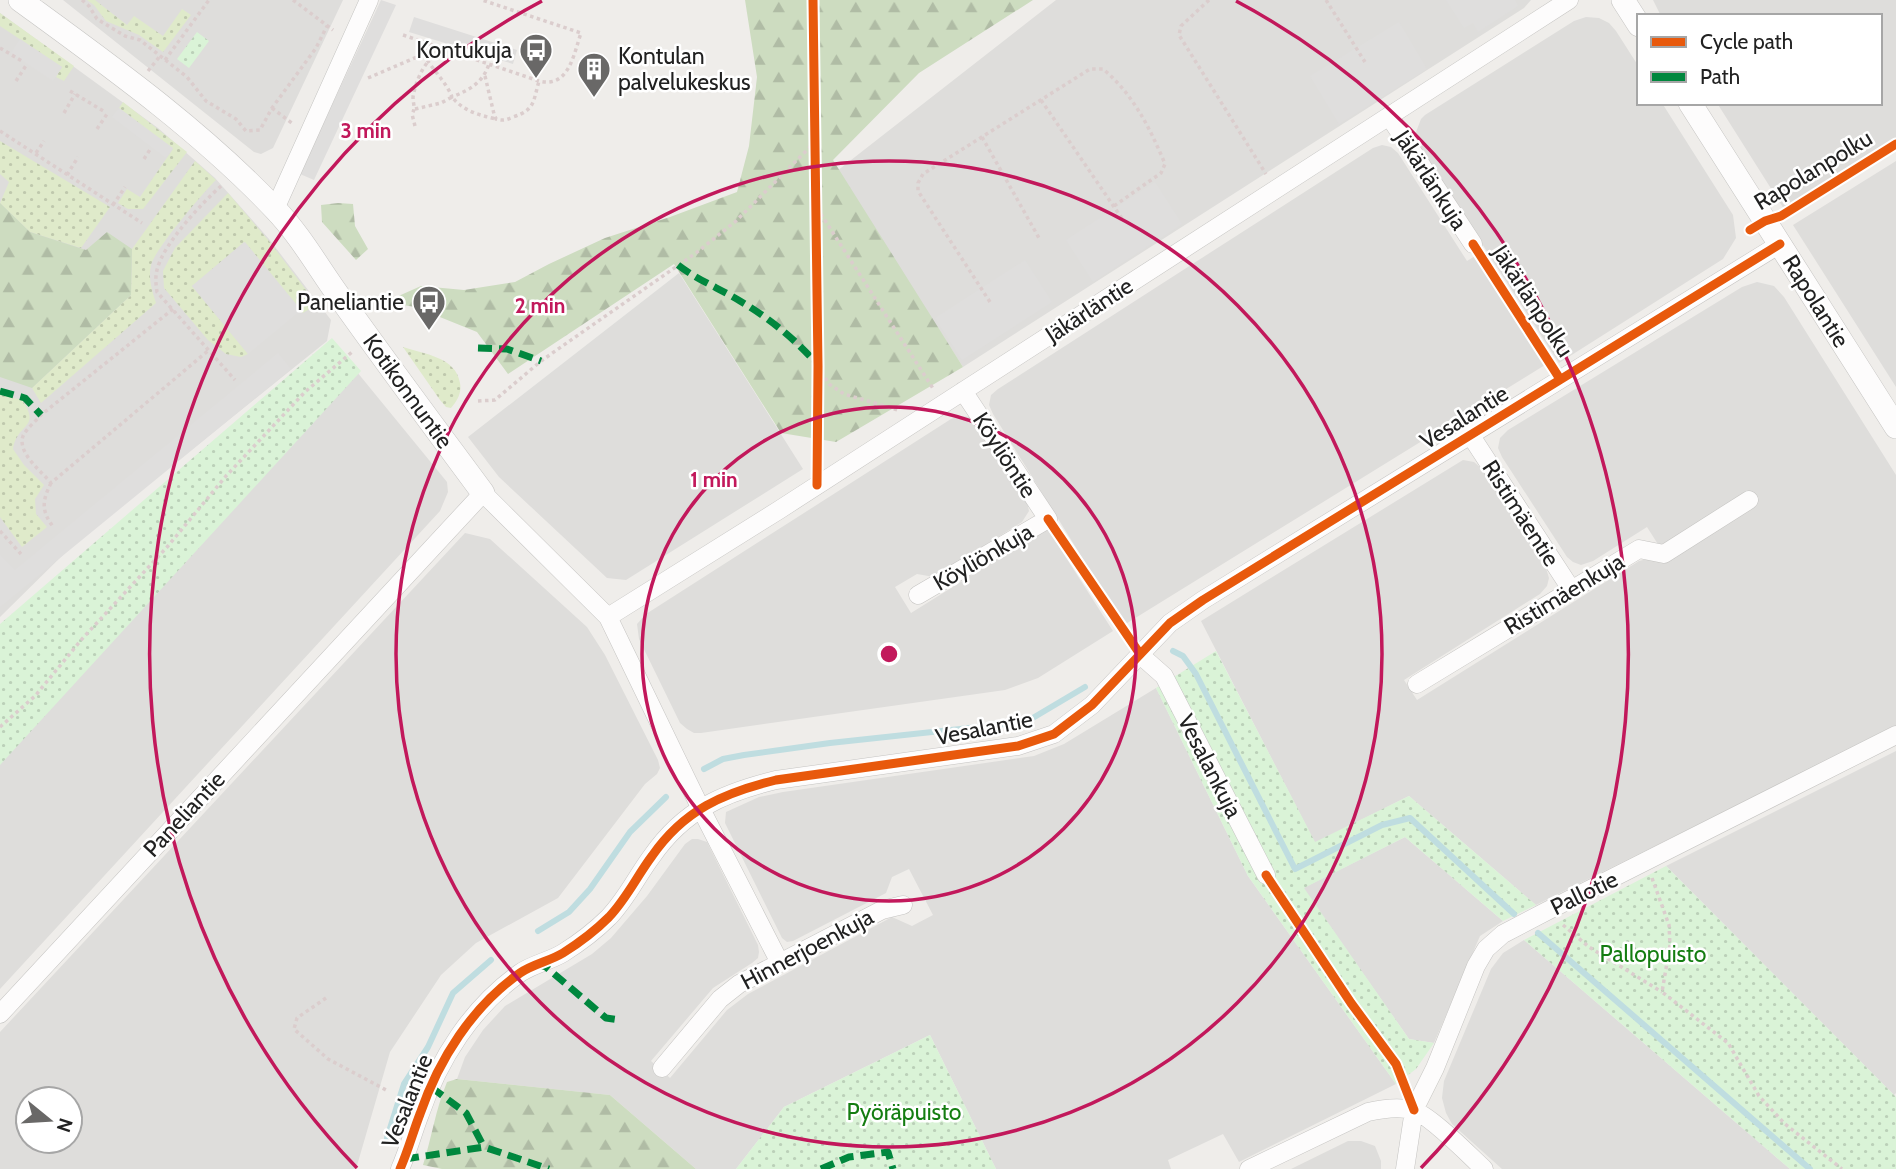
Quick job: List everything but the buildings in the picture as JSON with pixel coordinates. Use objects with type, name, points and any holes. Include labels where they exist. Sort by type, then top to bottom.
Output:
[{"type":"street","name":"Kotikonnuntie","points":[[20,0],[200,137],[275,209],[292,228],[340,299],[483,493],[608,617],[780,963]]},
{"type":"street","points":[[275,209],[369,0]]},
{"type":"street","name":"Jäkärläntie","points":[[608,617],[1569,0]]},
{"type":"street","points":[[1623,0],[1637,21]]},
{"type":"street","name":"Rapolantie","points":[[1691,105],[1896,427]]},
{"type":"street","name":"Jäkärlänkuja","points":[[1389,116],[1473,244]]},
{"type":"street","name":"Vesalantie","points":[[400,1169],[441,1062],[467,1023],[494,994],[522,972],[562,954],[609,917],[676,827],[701,807],[737,790],[776,780],[1018,746],[1054,734],[1092,705],[1170,623],[1203,600],[1780,244]]},
{"type":"street","name":"Köyliöntie","points":[[963,391],[1048,519]]},
{"type":"street","name":"Ristimäentie","points":[[1471,436],[1572,589]]},
{"type":"street","name":"Paneliantie","points":[[0,1014],[483,493]]},
{"type":"street","name":"Ristimäenkuja","points":[[1418,684],[1639,549],[1664,554],[1749,500]]},
{"type":"street","name":"Köyliönkuja","points":[[918,595],[1048,519]]},
{"type":"street","name":"Vesalankuja","points":[[1147,661],[1164,676],[1266,875]]},
{"type":"street","name":"Pallotie","points":[[1405,1169],[1414,1110],[1435,1068],[1476,966],[1486,949],[1503,934],[1896,736]]},
{"type":"street","name":"Hinnerjoenkuja","points":[[662,1068],[730,990],[882,910],[903,905]]},
{"type":"street","points":[[1249,1169],[1368,1112],[1382,1109],[1414,1110],[1437,1126],[1484,1169]]},
{"type":"path","points":[[82,0],[97,19],[125,36],[140,40],[192,82],[206,101],[236,119],[246,131],[260,130],[272,108],[316,48],[327,26]]},
{"type":"path","points":[[165,60],[209,0]]},
{"type":"path","points":[[293,0],[333,30]]},
{"type":"path","points":[[482,0],[581,33],[587,31]]},
{"type":"path","points":[[1209,0],[1181,26],[1179,35],[1268,177]]},
{"type":"path","points":[[1326,0],[1365,62]]},
{"type":"path","points":[[403,35],[546,83],[561,79],[570,67],[581,33]]},
{"type":"path","points":[[368,78],[424,54],[430,44]]},
{"type":"path","points":[[0,48],[24,62],[16,81]]},
{"type":"path","points":[[424,54],[427,63],[460,106],[496,119],[506,120],[527,113],[531,109],[539,81]]},
{"type":"path","points":[[148,71],[160,56]]},
{"type":"path","points":[[415,126],[412,114],[415,109],[413,96],[427,63]]},
{"type":"path","points":[[415,109],[441,103],[470,89],[485,76],[489,64]]},
{"type":"path","points":[[990,302],[918,191],[918,183],[923,174],[1090,69],[1103,69],[1134,104],[1148,125],[1165,163],[1161,173],[1114,206]]},
{"type":"path","points":[[485,76],[496,119]]},
{"type":"path","points":[[70,90],[106,113],[97,129]]},
{"type":"path","points":[[64,113],[75,94]]},
{"type":"path","points":[[1041,99],[1123,220]]},
{"type":"path","points":[[272,108],[293,124]]},
{"type":"path","points":[[0,131],[142,223]]},
{"type":"path","points":[[815,131],[815,155]]},
{"type":"path","points":[[982,137],[1039,238]]},
{"type":"path","points":[[35,154],[44,141]]},
{"type":"path","points":[[478,401],[495,400],[541,361],[696,253],[736,221],[815,142]]},
{"type":"path","points":[[144,159],[151,148]]},
{"type":"path","points":[[67,175],[78,157]]},
{"type":"path","points":[[225,183],[202,203],[183,227],[157,267],[155,279],[158,292],[235,380]]},
{"type":"path","points":[[113,205],[125,187]]},
{"type":"path","points":[[816,195],[817,222]]},
{"type":"path","points":[[817,208],[936,392]]},
{"type":"path","points":[[51,483],[26,454],[22,444],[23,435],[41,415],[173,309]]},
{"type":"path","points":[[0,727],[35,696],[226,476],[305,392],[357,349]]},
{"type":"path","points":[[54,528],[43,508],[51,483],[209,351]]},
{"type":"path","points":[[818,353],[818,391]]},
{"type":"path","points":[[818,366],[829,384],[844,394],[904,412]]},
{"type":"path","points":[[0,531],[21,554]]},
{"type":"path","points":[[1645,862],[1670,925],[1670,945],[1662,992]]},
{"type":"path","points":[[1546,911],[1589,947],[1662,992],[1728,1043],[1759,1096],[1785,1124],[1842,1169]]},
{"type":"path","points":[[326,998],[298,1018],[294,1029],[328,1059],[388,1091]]},
{"type":"shaded area","points":[[63,0],[343,0],[273,148],[261,154],[254,152]]},
{"type":"shaded area","points":[[381,0],[396,5],[314,180],[300,174]]},
{"type":"shaded area","points":[[1056,0],[1531,0],[1524,8],[963,367],[837,171]]},
{"type":"shaded area","points":[[1446,0],[1515,0],[1518,6],[1478,32],[1473,23],[1464,28]]},
{"type":"shaded area","points":[[1653,0],[1896,0],[1896,138],[1784,209],[1718,105],[1882,105],[1882,14],[1660,14]]},
{"type":"shaded area","points":[[0,13],[158,128],[215,178],[269,239],[331,320],[327,341],[73,545],[0,617]]},
{"type":"shaded area","points":[[414,17],[517,50],[513,64],[409,32]]},
{"type":"shaded area","points":[[1586,17],[1599,18],[1609,23],[1616,31],[1637,64],[1637,105],[1663,105],[1733,215],[1736,238],[1723,259],[1559,363],[1419,146],[1416,132],[1425,115],[1574,21]]},
{"type":"shaded area","points":[[1399,22],[1427,69],[1339,124],[1310,76]]},
{"type":"shaded area","points":[[20,39],[62,67],[53,81],[11,53]]},
{"type":"shaded area","points":[[119,108],[173,148],[166,158],[112,117]]},
{"type":"shaded area","points":[[1382,145],[1391,147],[1398,153],[1467,261],[1475,256],[1545,365],[1124,625],[993,414],[989,405],[991,395],[1373,148]]},
{"type":"shaded area","points":[[1896,161],[1896,387],[1793,225]]},
{"type":"shaded area","points":[[1155,182],[1182,224],[1093,282],[1066,240]]},
{"type":"shaded area","points":[[245,242],[301,310],[248,354],[192,286]]},
{"type":"shaded area","points":[[1025,260],[1052,302],[962,360],[935,318]]},
{"type":"shaded area","points":[[679,273],[803,469],[626,580],[607,578],[499,477],[468,437]]},
{"type":"shaded area","points":[[1757,282],[1774,286],[1784,297],[1896,475],[1896,726],[1536,905],[1409,796],[1315,843],[1201,621],[1463,460],[1474,462],[1481,468],[1546,568],[1549,578],[1547,586],[1540,594],[1404,680],[1417,700],[1639,561],[1651,558],[1668,560],[1647,527],[1593,561],[1581,565],[1573,562],[1567,557],[1502,457],[1498,448],[1500,438],[1508,430],[1742,287]]},
{"type":"shaded area","points":[[278,353],[291,369],[0,607],[0,555],[15,570]]},
{"type":"shaded area","points":[[357,372],[447,482],[448,492],[440,511],[0,989],[0,753]]},
{"type":"shaded area","points":[[970,417],[1027,502],[1029,511],[1022,522],[934,577],[917,574],[895,587],[911,613],[1047,528],[1113,631],[1038,678],[1005,690],[701,733],[694,733],[680,723],[639,639],[637,624],[646,614],[951,419]]},
{"type":"shaded area","points":[[465,533],[490,539],[587,627],[605,655],[660,768],[558,898],[476,943],[441,975],[390,1052],[356,1169],[0,1169],[0,1032]]},
{"type":"shaded area","points":[[1156,688],[1248,876],[1396,1084],[1239,1162],[1223,1134],[1168,1160],[1171,1169],[996,1169],[930,1035],[784,1107],[736,1169],[696,1169],[610,1095],[457,1079],[465,1057],[483,1030],[505,1006],[592,954],[611,938],[647,896],[685,844],[692,839],[698,839],[707,842],[759,952],[758,958],[752,963],[713,988],[651,1061],[670,1078],[727,1010],[748,994],[892,917],[912,926],[933,915],[909,869],[892,877],[886,893],[787,942],[782,938],[725,823],[726,812],[759,797],[783,792],[1034,756],[1064,744]]},
{"type":"shaded area","points":[[1896,751],[1896,1093],[1894,1095],[1666,866]]},
{"type":"shaded area","points":[[1405,837],[1503,921],[1480,936],[1434,1043],[1409,1039],[1303,888]]},
{"type":"shaded area","points":[[1524,940],[1790,1169],[1502,1169],[1452,1124],[1442,1098],[1444,1081],[1491,969],[1503,953]]},
{"type":"shaded area","points":[[1348,1141],[1361,1141],[1375,1146],[1381,1169],[1291,1169]]},
{"type":"green space","points":[[87,0],[95,0],[127,25],[134,16],[163,36],[182,9],[191,15],[163,52],[139,35],[106,21]]},
{"type":"green space","points":[[745,0],[1033,0],[919,73],[833,160],[963,367],[836,442],[781,433],[674,264],[508,374],[477,332],[415,307],[385,302],[421,286],[464,290],[515,282],[605,238],[737,192],[749,146],[757,77]]},
{"type":"green space","points":[[0,13],[74,66],[64,81],[56,77],[62,67],[0,26]]},
{"type":"green space","points":[[197,32],[209,41],[189,68],[177,59]]},
{"type":"green space","points":[[123,102],[187,152],[143,209],[128,209],[118,203],[127,189],[140,197],[173,149],[119,108]]},
{"type":"green space","points":[[0,141],[110,207],[81,248],[30,232],[0,203],[9,182],[0,174]]},
{"type":"green space","points":[[195,161],[216,180],[154,257],[150,275],[156,303],[41,403],[32,388],[131,295],[132,249]]},
{"type":"green space","points":[[228,193],[316,303],[303,313],[244,242],[192,286],[248,354],[241,357],[226,354],[208,340],[164,288],[163,271],[175,248]]},
{"type":"green space","points":[[0,203],[30,232],[86,250],[107,232],[132,249],[131,295],[32,388],[0,377]]},
{"type":"green space","points":[[353,204],[355,226],[368,249],[356,260],[322,222],[321,205]]},
{"type":"green space","points":[[332,338],[361,371],[0,765],[0,624]]},
{"type":"green space","points":[[403,347],[438,358],[452,367],[460,387],[458,397],[451,408],[446,407],[440,400]]},
{"type":"green space","points":[[0,394],[22,400],[28,409],[29,421],[15,440],[13,449],[24,465],[44,485],[35,499],[36,514],[47,527],[22,547],[0,517]]},
{"type":"green space","points":[[1216,651],[1315,842],[1409,796],[1536,905],[1503,921],[1405,837],[1304,888],[1409,1039],[1434,1043],[1416,1069],[1396,1084],[1248,876],[1156,688]]},
{"type":"green space","name":"Pallopuisto","points":[[1666,866],[1896,1097],[1896,1169],[1790,1169],[1524,940]]},
{"type":"green space","name":"Pyöräpuisto","points":[[930,1035],[996,1169],[736,1169],[784,1107]]},
{"type":"green space","points":[[457,1079],[610,1095],[696,1169],[442,1169],[423,1165],[447,1082]]},
{"type":"waterway","points":[[1173,651],[1183,656],[1196,674],[1295,869],[1382,825],[1410,818],[1514,914]]},
{"type":"waterway","points":[[704,769],[723,759],[744,755],[1026,722],[1085,687]]},
{"type":"waterway","points":[[538,931],[569,912],[590,889],[630,832],[666,797]]},
{"type":"waterway","points":[[1538,933],[1810,1169]]},
{"type":"waterway","points":[[387,1138],[404,1084],[428,1047],[453,993],[491,960]]},
{"type":"marked path","points":[[678,265],[761,314],[817,364]]},
{"type":"marked path","points":[[478,348],[507,349],[541,361]]},
{"type":"marked path","points":[[0,391],[25,398],[41,415]]},
{"type":"marked path","points":[[536,964],[546,967],[606,1018],[620,1020]]},
{"type":"marked path","points":[[431,1087],[466,1113],[484,1147]]},
{"type":"marked path","points":[[405,1159],[484,1147],[549,1169]]},
{"type":"marked path","points":[[821,1169],[849,1157],[888,1152],[893,1169]]},
{"type":"cycle path","points":[[813,0],[817,485]]},
{"type":"cycle path","name":"Rapolanpolku","points":[[1750,230],[1781,216],[1896,144]]},
{"type":"cycle path","name":"Jäkärlänpolku","points":[[1473,244],[1560,379]]},
{"type":"cycle path","points":[[400,1169],[437,1074],[447,1054],[472,1018],[520,973],[563,953],[604,922],[664,840],[691,815],[722,798],[776,780],[1018,746],[1054,734],[1092,705],[1170,623],[1203,600],[1780,244]]},
{"type":"cycle path","points":[[1048,519],[1140,654]]},
{"type":"cycle path","points":[[1266,875],[1351,1003],[1396,1064],[1414,1110]]},
{"type":"place","name":"Kontukuja","points":[[536,80]]},
{"type":"place","name":"Kontulan palvelukeskus","points":[[594,99]]},
{"type":"place","name":"Paneliantie","points":[[429,332]]}]
